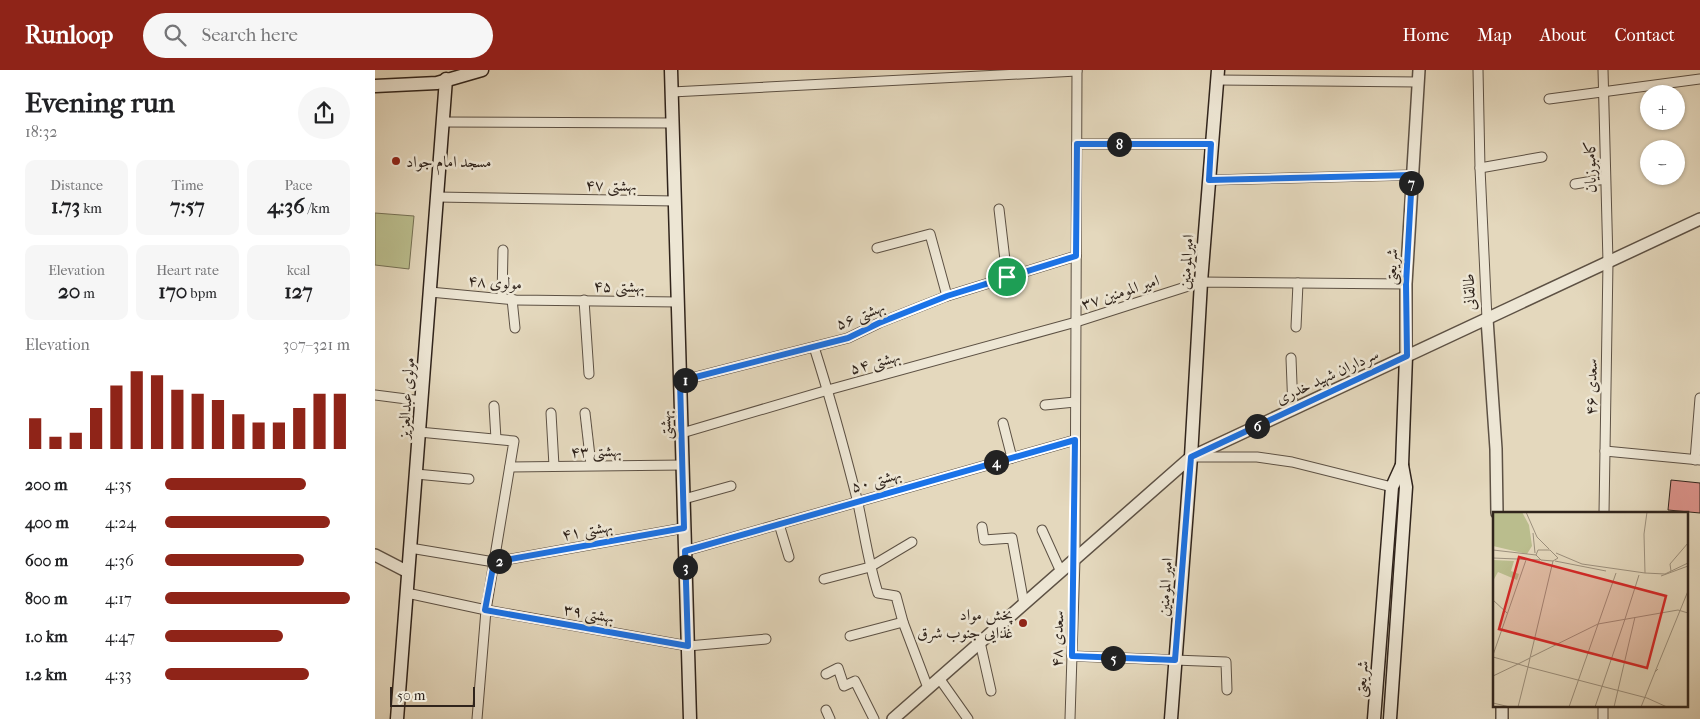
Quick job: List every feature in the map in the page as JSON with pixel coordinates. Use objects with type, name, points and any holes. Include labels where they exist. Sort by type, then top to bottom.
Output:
[{"type":"main road","points":[[375,86],[437,83],[482,70]]},
{"type":"main road","name":"بهشتی","points":[[671,70],[690,719]]},
{"type":"main road","name":"امیرالمومنین","points":[[1191,457],[1201,282],[1217,75]]},
{"type":"main road","name":"مولوی عبدالعزیز","points":[[397,719],[447,80]]},
{"type":"main road","name":"شریعتی","points":[[1390,719],[1406,487],[1402,465],[1407,356]]},
{"type":"main road","name":"امیر المومنین","points":[[1171,719],[1191,457]]},
{"type":"main road","name":"شریعتی","points":[[1374,719],[1392,487],[1402,465]]},
{"type":"street","name":"طالقانی","points":[[1478,70],[1480,168],[1487,319],[1496,449],[1497,512]]},
{"type":"street","name":"کامبوزیان","points":[[1603,70],[1607,262]]},
{"type":"street","points":[[672,92],[1077,71]]},
{"type":"street","name":"سعدی ۴۸","points":[[1070,719],[1075,559],[1077,71]]},
{"type":"street","points":[[1217,75],[1313,80],[1418,76]]},
{"type":"street","name":"شریعتی","points":[[1407,356],[1406,284],[1418,76]]},
{"type":"street","points":[[1549,99],[1700,79]]},
{"type":"street","points":[[443,122],[673,124]]},
{"type":"street","points":[[1077,144],[1211,144]]},
{"type":"street","points":[[1480,168],[1542,157]]},
{"type":"street","points":[[1209,180],[1412,175]]},
{"type":"street","points":[[1575,184],[1605,179]]},
{"type":"street","name":"بهشتی ۴۷","points":[[437,197],[675,201]]},
{"type":"street","points":[[999,209],[1007,277]]},
{"type":"street","name":"سرداران شهید خدری","points":[[893,719],[1191,457],[1700,219]]},
{"type":"street","points":[[877,248],[930,234],[947,296]]},
{"type":"street","points":[[502,298],[503,250]]},
{"type":"street","name":"بهشتی ۵۶","points":[[680,381],[848,338],[879,323],[947,296],[1076,256]]},
{"type":"street","name":"سعدی ۴۶","points":[[1604,512],[1607,262]]},
{"type":"street","name":"امیر المومنین ۳۷","points":[[1076,322],[1201,282],[1406,284]]},
{"type":"street","points":[[1296,326],[1298,283]]},
{"type":"street","name":"مولوی ۴۸","points":[[430,292],[512,299],[559,300]]},
{"type":"street","points":[[512,299],[515,328]]},
{"type":"street","name":"بهشتی ۴۵","points":[[559,300],[678,302]]},
{"type":"street","points":[[584,300],[589,374]]},
{"type":"street","name":"بهشتی ۵۴","points":[[682,433],[828,390],[1076,322]]},
{"type":"street","points":[[814,347],[828,390],[857,501],[870,567],[878,593],[896,596],[903,622],[927,688]]},
{"type":"street","points":[[1291,358],[1293,410]]},
{"type":"street","points":[[375,395],[421,401]]},
{"type":"street","points":[[1605,451],[1697,460],[1700,398]]},
{"type":"street","points":[[1045,405],[1075,402]]},
{"type":"street","points":[[494,406],[495,439]]},
{"type":"street","points":[[551,413],[554,466]]},
{"type":"street","points":[[585,413],[591,465]]},
{"type":"street","points":[[1003,423],[1011,458]]},
{"type":"street","points":[[419,432],[514,441],[485,610],[477,719]]},
{"type":"street","name":"بهشتی ۵۰","points":[[685,551],[1075,440]]},
{"type":"street","points":[[1191,457],[1257,457],[1292,462],[1392,487]]},
{"type":"street","name":"بهشتی ۴۳","points":[[509,467],[591,465],[683,466]]},
{"type":"street","points":[[416,474],[469,479]]},
{"type":"street","points":[[684,499],[731,486]]},
{"type":"street","points":[[779,524],[789,557]]},
{"type":"street","points":[[982,527],[984,540],[1012,538],[1024,604]]},
{"type":"street","name":"بهشتی ۴۱","points":[[410,548],[494,562],[684,528]]},
{"type":"street","points":[[1042,530],[1061,572]]},
{"type":"street","points":[[824,579],[870,567],[912,542]]},
{"type":"street","points":[[375,555],[408,572]]},
{"type":"street","name":"بهشتی ۳۹","points":[[407,593],[485,610],[688,646],[766,640]]},
{"type":"street","points":[[850,636],[903,622]]},
{"type":"street","points":[[980,642],[991,691]]},
{"type":"street","points":[[1072,656],[1227,662],[1227,690]]},
{"type":"street","points":[[826,674],[838,668],[844,686],[855,682],[873,719]]},
{"type":"street","points":[[939,678],[968,719]]},
{"type":"street","points":[[1502,706],[1502,719]]},
{"type":"street","points":[[1603,706],[1603,719]]},
{"type":"street","points":[[825,710],[830,719]]},
{"type":"green space","points":[[375,213],[414,216],[409,269],[375,265]]},
{"type":"building","points":[[1671,480],[1700,483],[1700,513],[1668,510]]},
{"type":"place","name":"مسجد امام جواد","points":[[396,161]]},
{"type":"place","name":"پخش مواد غذایی جنوب شرق","points":[[1023,623]]},
{"type":"route","points":[[1077,144],[1211,144],[1209,180],[1412,175],[1406,284],[1407,356],[1191,457],[1175,660],[1072,656],[1075,559],[1075,440],[685,551],[688,646],[485,610],[494,562],[684,528],[680,381],[848,338],[879,323],[947,296],[1007,277],[1076,256],[1077,144]]}]
